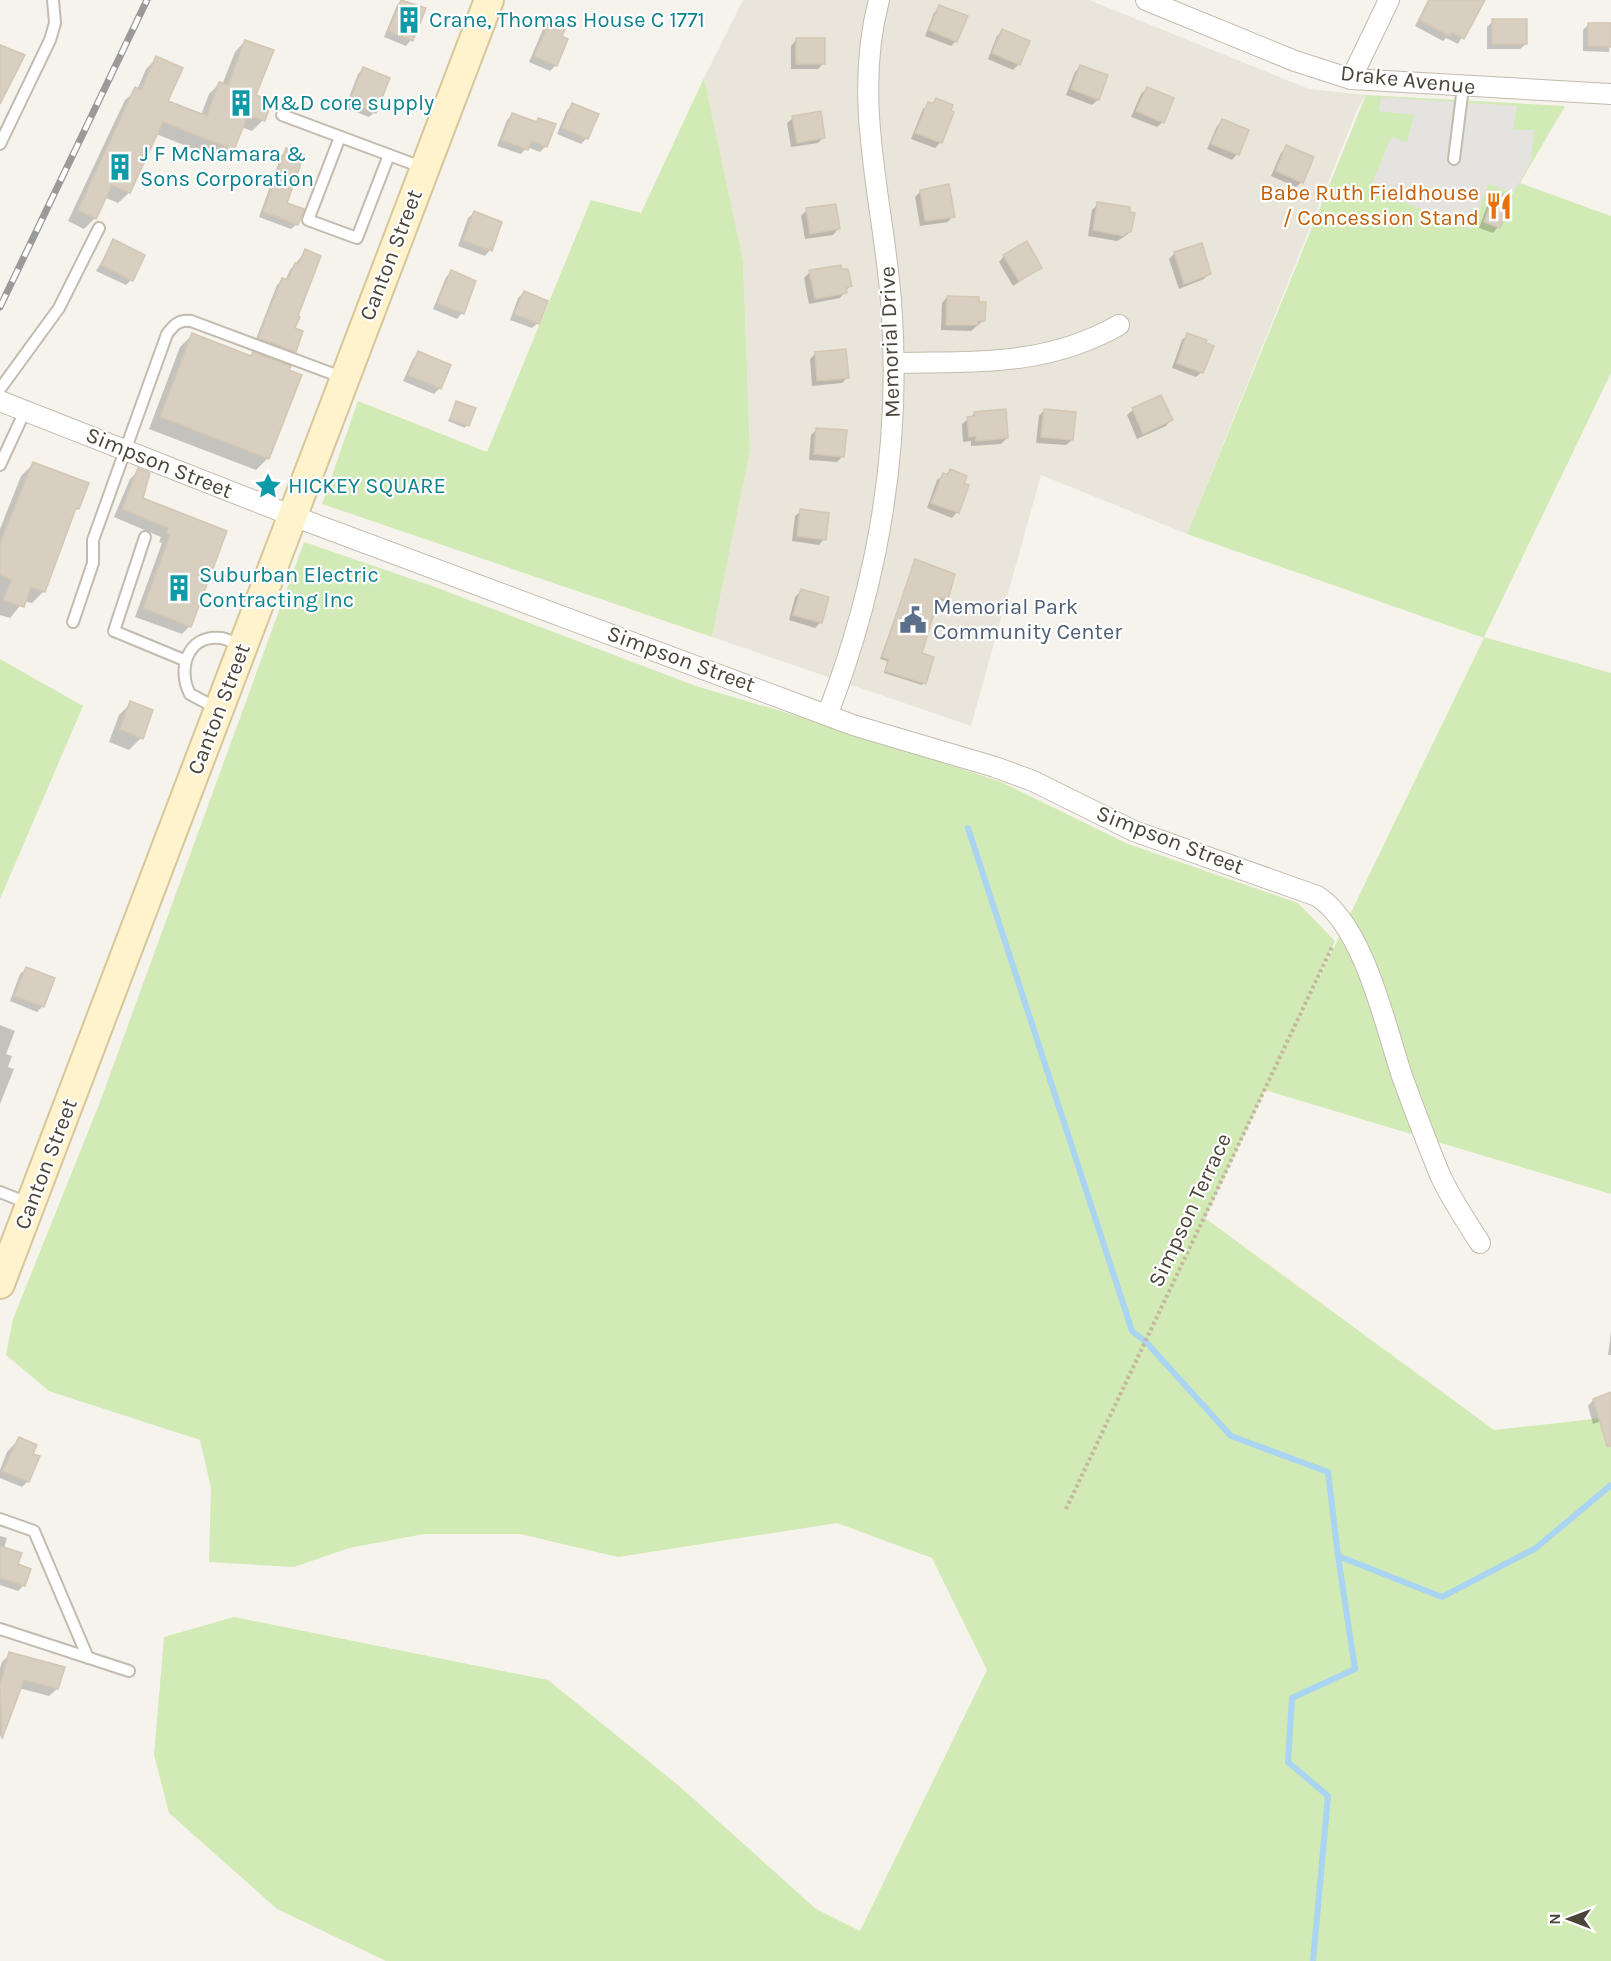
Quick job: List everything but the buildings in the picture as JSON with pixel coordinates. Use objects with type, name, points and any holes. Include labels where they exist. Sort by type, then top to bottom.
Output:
[{"type":"main road","name":"Canton Street","points":[[0,1284],[489,0]]},
{"type":"street","name":"Memorial Drive","points":[[828,713],[864,606],[876,554],[891,453],[895,363],[885,242],[869,132],[869,46],[879,0]]},
{"type":"street","name":"Drake Avenue","points":[[1146,0],[1295,61],[1351,79],[1611,94]]},
{"type":"street","points":[[1351,79],[1389,0]]},
{"type":"street","points":[[895,363],[1034,358],[1070,348],[1119,325]]},
{"type":"street","name":"Simpson Street","points":[[0,401],[293,516],[828,713],[863,728],[995,766],[1033,781],[1134,831],[1304,890],[1335,909],[1349,931],[1372,985],[1403,1077],[1441,1177],[1480,1243]]},
{"type":"lane","points":[[0,144],[50,40],[55,22],[53,0]]},
{"type":"lane","points":[[1454,159],[1463,87]]},
{"type":"lane","points":[[282,115],[424,168]]},
{"type":"lane","points":[[340,137],[309,220],[357,238],[389,155]]},
{"type":"lane","points":[[0,389],[59,308],[99,228]]},
{"type":"lane","points":[[73,622],[93,564],[93,540],[167,334],[183,320],[345,378]]},
{"type":"lane","points":[[0,465],[25,411]]},
{"type":"lane","points":[[146,537],[114,632],[184,660]]},
{"type":"lane","points":[[218,709],[190,694],[182,672],[184,660],[200,642],[211,638],[222,638],[243,646]]},
{"type":"lane","points":[[0,1192],[30,1204]]},
{"type":"lane","points":[[0,1519],[34,1531],[88,1658]]},
{"type":"lane","points":[[0,1629],[129,1671]]},
{"type":"path","name":"Simpson Terrace","points":[[1066,1509],[1335,941],[1349,931]]},
{"type":"shaded area","points":[[743,0],[1089,0],[1309,89],[1366,95],[1357,110],[1187,534],[1041,475],[971,726],[712,637],[750,451],[743,260],[704,78]]},
{"type":"shaded area","points":[[1381,97],[1517,106],[1513,130],[1534,130],[1531,162],[1513,193],[1488,184],[1472,229],[1370,189],[1391,137],[1407,142],[1414,115],[1379,111]]},
{"type":"green space","points":[[704,78],[743,260],[750,451],[712,637],[322,504],[358,401],[487,452],[591,200],[641,213]]},
{"type":"green space","points":[[1366,95],[1565,106],[1520,183],[1611,216],[1611,373],[1484,637],[1611,673],[1611,1194],[1265,1090],[1205,1218],[1494,1430],[1611,1417],[1611,1961],[386,1961],[277,1909],[169,1813],[154,1755],[164,1637],[234,1617],[548,1680],[678,1785],[816,1909],[860,1931],[987,1670],[932,1558],[837,1523],[618,1557],[520,1534],[424,1534],[349,1548],[294,1567],[209,1562],[211,1488],[200,1440],[49,1391],[6,1355],[13,1319],[100,1102],[304,542],[435,587],[696,686],[851,732],[1001,782],[1128,844],[1298,903],[1335,941],[1309,999],[1484,638],[1187,534]]},
{"type":"green space","points":[[0,659],[83,706],[0,899]]},
{"type":"waterway","points":[[968,828],[1132,1331],[1146,1342],[1231,1436],[1328,1472],[1338,1556]]},
{"type":"waterway","points":[[1313,1961],[1328,1796],[1288,1762],[1292,1698],[1355,1669],[1338,1556],[1442,1597],[1536,1548],[1611,1485]]},
{"type":"railway","points":[[0,307],[147,0]]},
{"type":"place","name":"Crane, Thomas House C 1771","points":[[409,20]]},
{"type":"place","name":"M&D core supply","points":[[241,103]]},
{"type":"place","name":"J F McNamara & Sons Corporation","points":[[120,167]]},
{"type":"place","name":"Babe Ruth Fieldhouse / Concession Stand","points":[[1499,206]]},
{"type":"place","name":"HICKEY SQUARE","points":[[268,486]]},
{"type":"place","name":"Suburban Electric Contracting Inc","points":[[179,588]]},
{"type":"place","name":"Memorial Park Community Center","points":[[913,620]]}]
